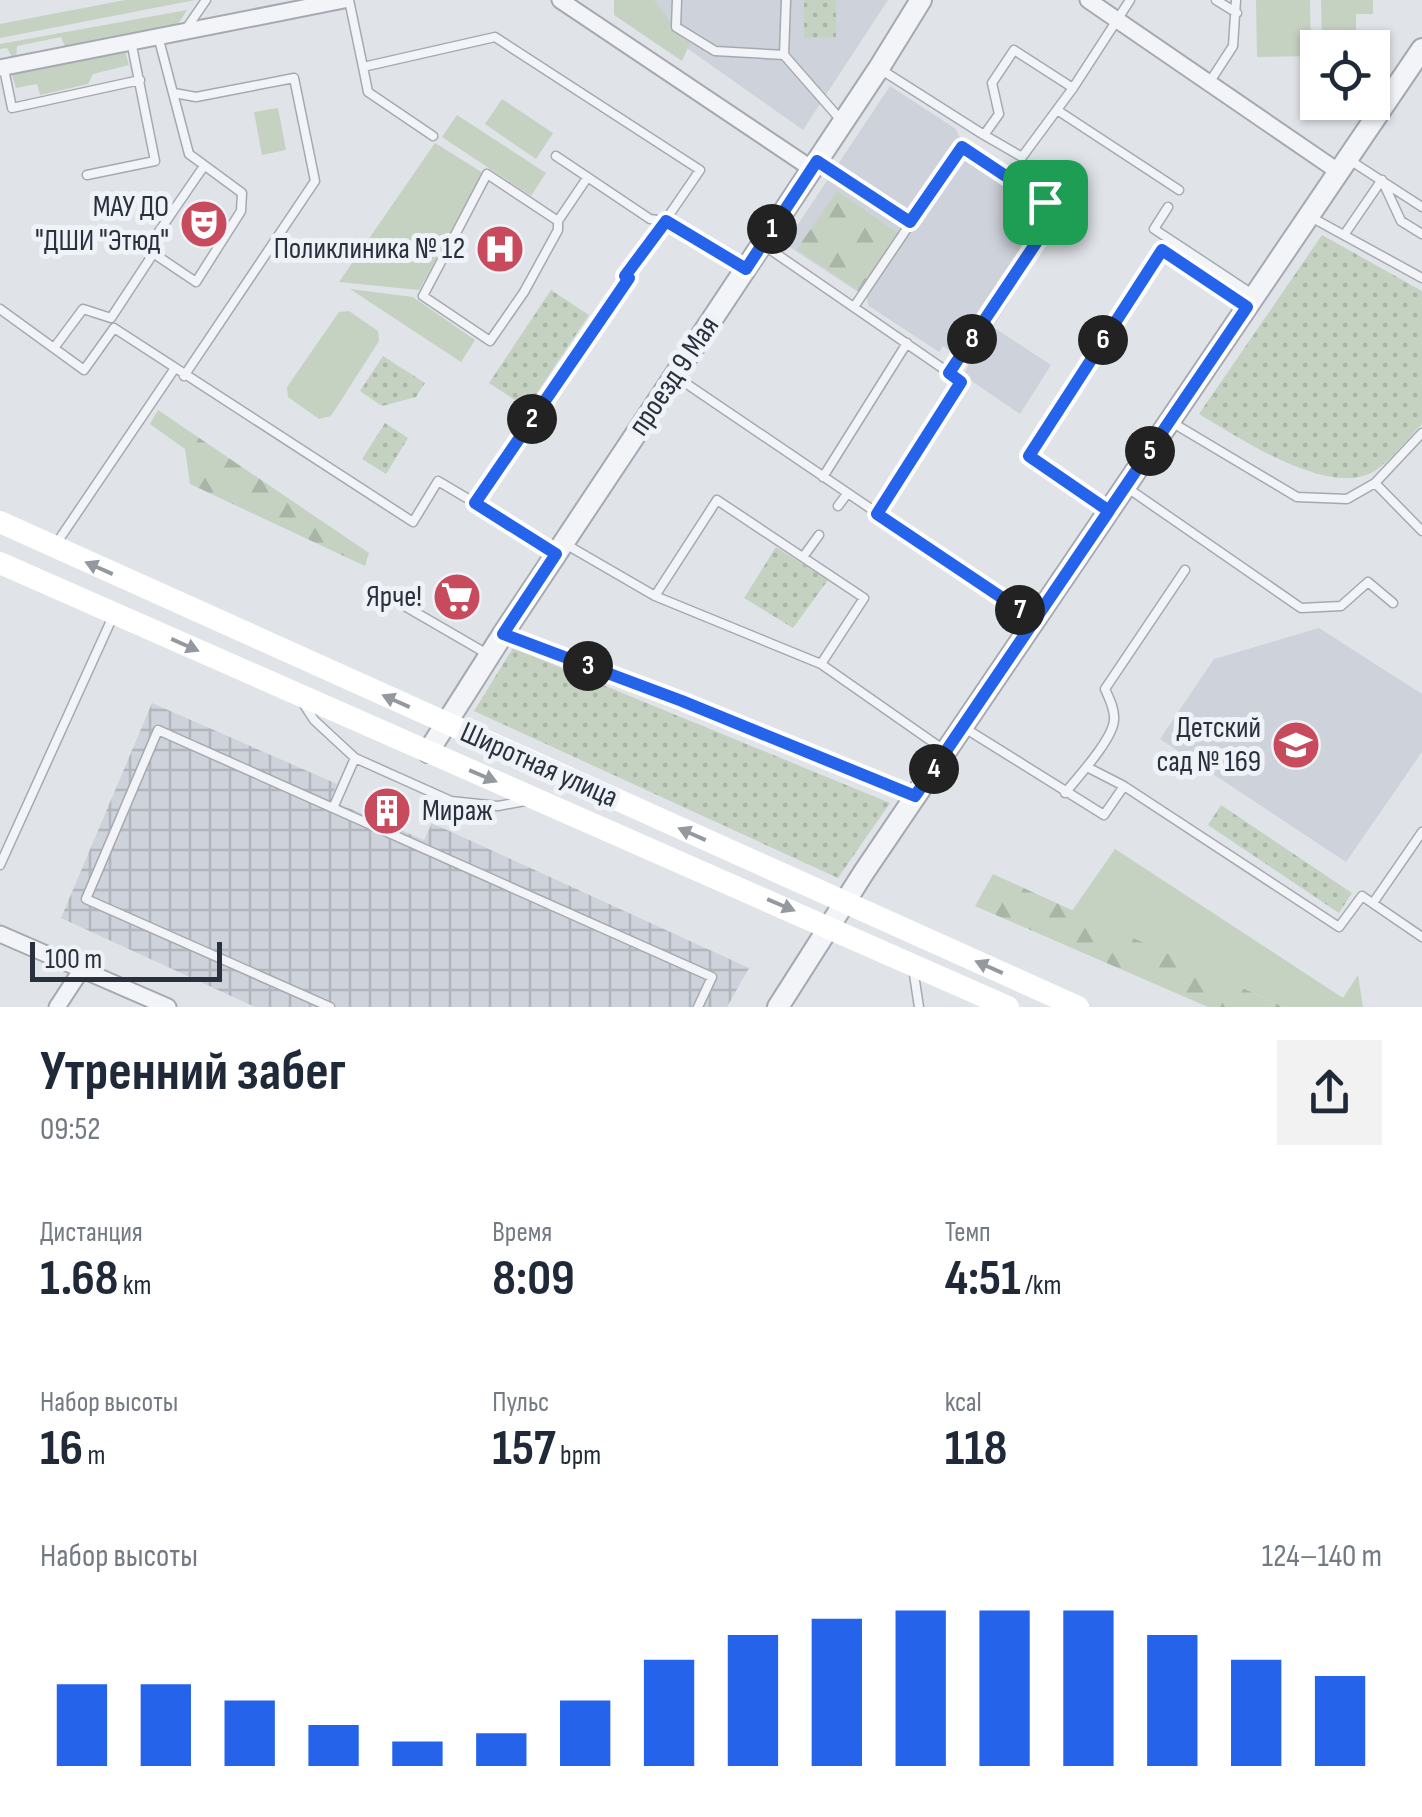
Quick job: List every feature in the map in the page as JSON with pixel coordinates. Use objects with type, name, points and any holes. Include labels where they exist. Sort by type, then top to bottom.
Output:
[{"type":"main road","name":"Широтная улица","points":[[0,522],[1078,1007]]},
{"type":"main road","name":"Широтная улица","points":[[0,563],[1008,1007]]},
{"type":"street","points":[[2,68],[347,0]]},
{"type":"street","points":[[560,0],[814,165]]},
{"type":"street","name":"проезд 9 Мая","points":[[428,752],[921,0]]},
{"type":"street","points":[[1088,0],[1208,85],[1343,165]]},
{"type":"street","points":[[778,1007],[915,796],[1422,49]]},
{"type":"street","points":[[0,934],[168,1007]]},
{"type":"street","points":[[57,1007],[82,970]]},
{"type":"lane","points":[[186,30],[206,0]]},
{"type":"lane","points":[[347,0],[368,92],[433,136]]},
{"type":"lane","points":[[676,0],[676,27],[714,51],[784,55]]},
{"type":"lane","points":[[786,0],[784,55],[843,122]]},
{"type":"lane","points":[[879,68],[1022,157],[1074,88],[1130,0]]},
{"type":"lane","points":[[1216,0],[1236,13]]},
{"type":"lane","points":[[1208,85],[1233,46],[1236,0]]},
{"type":"lane","points":[[158,36],[189,154],[242,193],[242,211],[196,282],[147,249],[204,166]]},
{"type":"lane","points":[[362,67],[496,37],[700,170],[475,503]]},
{"type":"lane","points":[[86,175],[155,162],[132,42]]},
{"type":"lane","points":[[984,135],[999,114],[992,83],[1014,50],[1074,88]]},
{"type":"lane","points":[[2,68],[12,108],[140,80]]},
{"type":"lane","points":[[174,93],[196,97],[294,78],[316,181],[184,376]]},
{"type":"lane","points":[[1057,110],[1179,190]]},
{"type":"lane","points":[[854,307],[962,147],[1045,202],[1050,222],[949,373]]},
{"type":"lane","points":[[556,156],[650,219],[666,221],[746,269]]},
{"type":"lane","points":[[814,165],[910,222]]},
{"type":"lane","points":[[1343,165],[1382,180],[1422,207]]},
{"type":"lane","points":[[558,221],[487,174],[422,296],[490,341],[524,292],[558,230],[558,221],[588,178]]},
{"type":"lane","points":[[1382,180],[1401,221],[1422,234]]},
{"type":"lane","points":[[1344,235],[1382,180]]},
{"type":"lane","points":[[1168,207],[1154,229],[1251,301]]},
{"type":"lane","points":[[1309,216],[1422,278]]},
{"type":"lane","points":[[762,244],[961,382],[877,514]]},
{"type":"lane","points":[[1109,511],[1029,456],[1162,250],[1251,301]]},
{"type":"lane","points":[[54,348],[83,309],[112,318],[153,254]]},
{"type":"lane","points":[[0,309],[84,370],[114,328],[413,522],[438,481],[655,596],[820,664],[946,751]]},
{"type":"lane","points":[[823,477],[906,343]]},
{"type":"lane","points":[[54,548],[175,368]]},
{"type":"lane","points":[[674,376],[1035,620]]},
{"type":"lane","points":[[1170,421],[1298,497],[1347,499],[1375,483],[1422,433]]},
{"type":"lane","points":[[1375,483],[1422,531]]},
{"type":"lane","points":[[1125,487],[1301,608],[1341,606],[1368,582],[1393,602]]},
{"type":"lane","points":[[838,506],[846,494]]},
{"type":"lane","points":[[655,596],[717,500],[864,598],[820,664]]},
{"type":"lane","points":[[803,557],[820,534]]},
{"type":"lane","points":[[1065,793],[1115,724],[1105,689],[1185,570]]},
{"type":"lane","points":[[396,601],[489,655]]},
{"type":"lane","points":[[0,865],[114,614]]},
{"type":"lane","points":[[503,634],[682,701],[915,796]]},
{"type":"lane","points":[[298,695],[314,720],[355,758],[451,801],[498,806],[538,799]]},
{"type":"lane","points":[[963,726],[1104,816],[1124,786]]},
{"type":"lane","points":[[330,1007],[86,899],[158,730],[712,977],[698,1007]]},
{"type":"lane","points":[[333,808],[355,758]]},
{"type":"lane","points":[[1087,767],[1124,786],[1339,928],[1362,896],[1422,937]]},
{"type":"lane","points":[[1373,903],[1422,832]]},
{"type":"lane","points":[[912,963],[920,1007]]},
{"type":"shaded area","points":[[619,0],[888,0],[803,130]]},
{"type":"shaded area","points":[[890,86],[1055,200],[1059,224],[993,327],[1051,365],[1020,414],[963,375],[969,365],[943,346],[939,352],[869,306],[866,297],[785,244]]},
{"type":"shaded area","name":"Детский сад № 169","points":[[1319,628],[1422,694],[1422,752],[1346,862],[1160,739],[1214,659]]},
{"type":"shaded area","points":[[152,703],[337,784],[331,798],[339,804],[424,840],[432,823],[749,968],[727,1007],[255,1007],[61,918]]},
{"type":"green space","points":[[125,0],[195,0],[0,38],[0,24]]},
{"type":"green space","points":[[614,0],[654,0],[671,22],[668,28],[690,43],[682,61],[614,15]]},
{"type":"green space","points":[[804,0],[836,0],[836,37],[804,38]]},
{"type":"green space","points":[[1256,0],[1310,0],[1311,30],[1300,30],[1300,56],[1257,57]]},
{"type":"green space","points":[[1321,0],[1373,0],[1373,14],[1356,14],[1356,30],[1322,30]]},
{"type":"green space","points":[[187,10],[176,27],[66,49],[61,37],[17,46],[16,59],[7,48],[0,49],[0,44]]},
{"type":"green space","points":[[125,51],[129,65],[93,74],[88,84],[40,95],[37,84],[16,88],[12,75]]},
{"type":"green space","points":[[502,99],[553,133],[536,159],[485,124]]},
{"type":"green space","points":[[278,108],[286,150],[262,155],[254,112]]},
{"type":"green space","points":[[457,115],[546,173],[531,196],[442,137]]},
{"type":"green space","points":[[435,143],[483,173],[419,290],[339,282]]},
{"type":"green space","points":[[837,191],[898,233],[858,291],[797,249]]},
{"type":"green space","points":[[1322,235],[1422,291],[1422,424],[1377,469],[1352,478],[1330,477],[1282,461],[1199,414]]},
{"type":"green space","points":[[350,289],[413,297],[475,340],[461,362]]},
{"type":"green space","points":[[551,290],[589,315],[527,408],[489,383]]},
{"type":"green space","points":[[349,311],[378,331],[379,341],[331,416],[319,419],[288,397],[287,387],[339,312]]},
{"type":"green space","points":[[383,356],[425,383],[416,397],[382,406],[360,391]]},
{"type":"green space","points":[[158,410],[369,553],[365,566],[190,484],[185,449],[150,424]]},
{"type":"green space","points":[[385,423],[408,438],[386,474],[362,459]]},
{"type":"green space","points":[[776,547],[828,580],[793,628],[744,598]]},
{"type":"green space","points":[[513,648],[890,803],[838,878],[474,711]]},
{"type":"green space","points":[[1221,805],[1352,893],[1339,913],[1208,825]]},
{"type":"green space","points":[[1115,849],[1343,998],[1358,975],[1363,1007],[1284,1007],[1072,911]]},
{"type":"green space","points":[[993,874],[1284,1007],[1208,1007],[975,906]]},
{"type":"place","name":"МАУ ДО \"ДШИ \"Этюд\"","points":[[204,224]]},
{"type":"place","name":"Поликлиника № 12","points":[[500,249]]},
{"type":"place","name":"Ярче!","points":[[457,597]]},
{"type":"place","name":"Детский сад № 169","points":[[1296,745]]},
{"type":"place","name":"Мираж","points":[[387,811]]},
{"type":"route","points":[[1045,202],[962,147],[910,222],[817,161],[746,269],[666,221],[625,276],[629,278],[475,503],[556,554],[503,634],[682,701],[915,796],[946,751],[1247,307],[1162,250],[1029,456],[1109,511],[1035,620],[877,514],[961,382],[949,373],[1050,222],[1045,202]]}]
